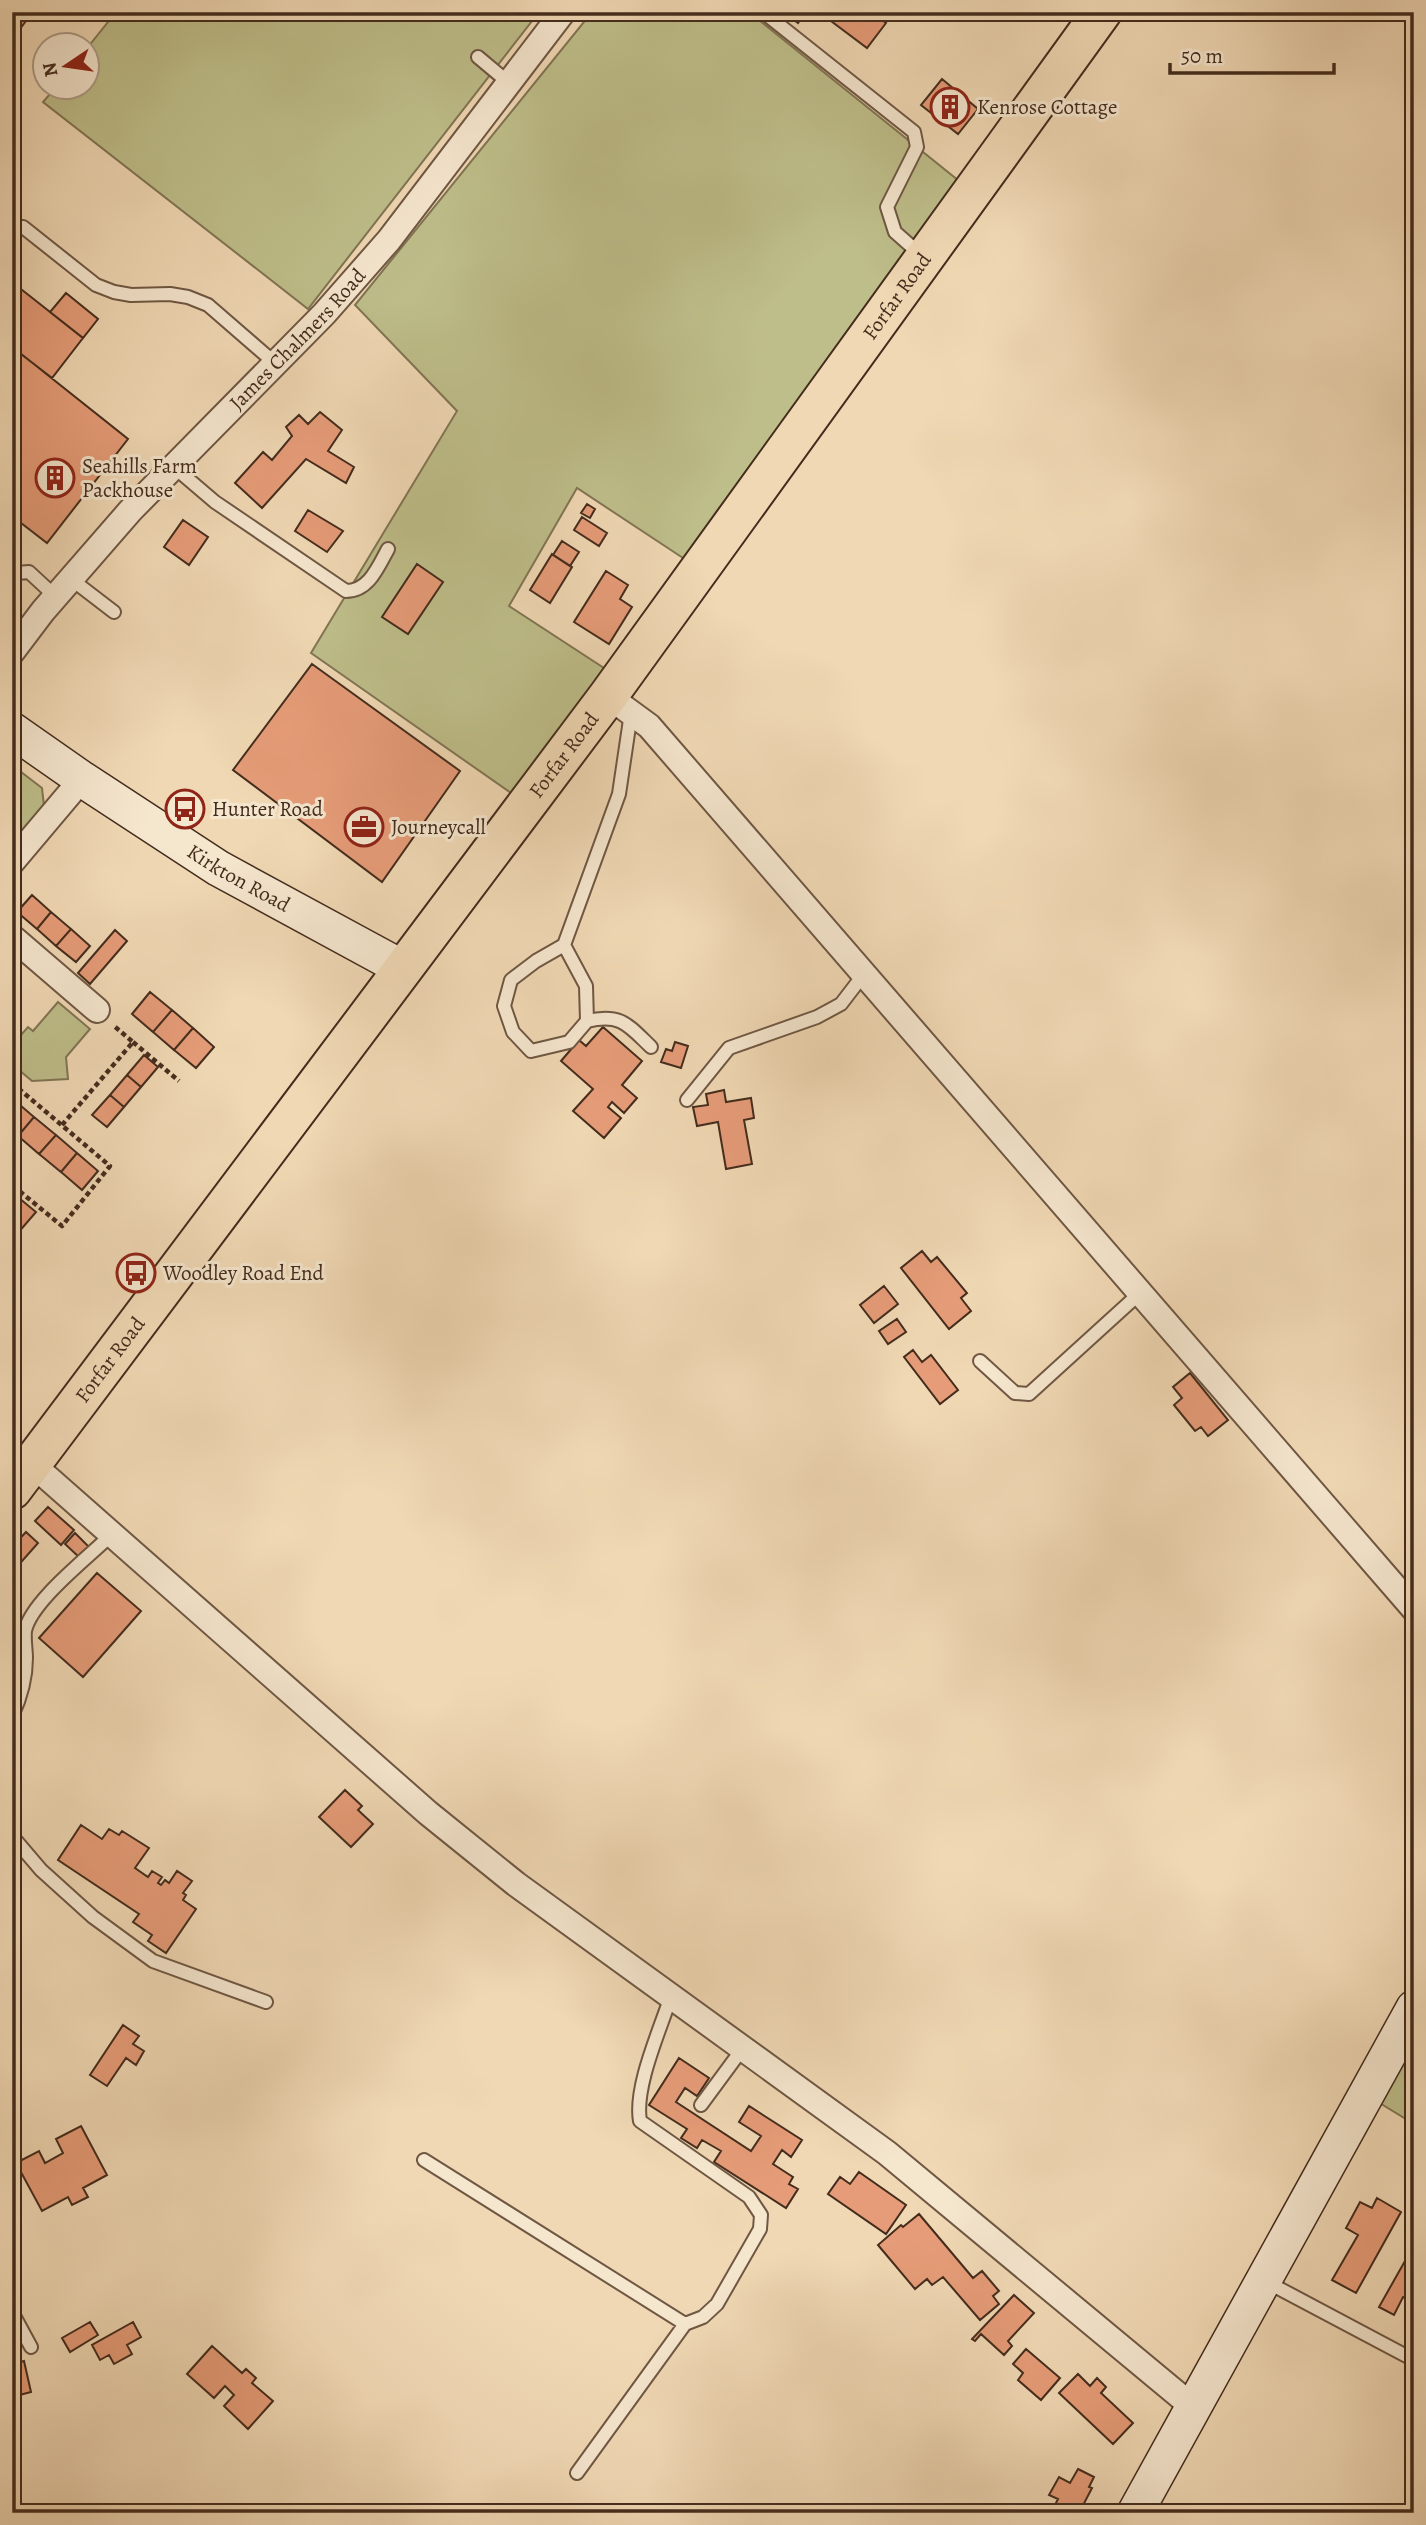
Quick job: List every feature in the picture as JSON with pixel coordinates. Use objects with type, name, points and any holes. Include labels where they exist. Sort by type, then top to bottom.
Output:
[{"type":"main road","name":"Forfar Road","points":[[22,1477],[404,969],[620,705],[925,259],[1102,12]]},
{"type":"street","name":"James Chalmers Road","points":[[12,652],[130,511],[324,314],[388,240],[564,12]]},
{"type":"street","points":[[620,705],[649,726],[1414,1609]]},
{"type":"street","name":"Kirkton Road","points":[[12,730],[218,868],[404,969]]},
{"type":"street","points":[[12,862],[82,779]]},
{"type":"street","points":[[12,937],[97,1010]]},
{"type":"street","points":[[22,1477],[113,1534],[429,1813],[516,1884],[887,2153],[1193,2407]]},
{"type":"street","points":[[1135,2513],[1414,2008]]},
{"type":"lane","points":[[764,12],[914,132],[917,147],[887,207],[895,232],[925,259]]},
{"type":"lane","points":[[478,57],[509,83]]},
{"type":"lane","points":[[23,227],[96,285],[131,295],[170,294],[188,297],[208,305],[276,364]]},
{"type":"lane","points":[[174,467],[215,502],[346,591],[356,591],[364,586],[388,549]]},
{"type":"lane","points":[[12,578],[17,573],[29,572],[114,612]]},
{"type":"lane","points":[[620,705],[619,794],[564,944],[511,980],[505,1006],[513,1032],[531,1051],[569,1042],[587,1021],[606,1017],[623,1021],[651,1046]]},
{"type":"lane","points":[[564,944],[586,986],[587,1021]]},
{"type":"lane","points":[[687,1100],[729,1048],[817,1017],[841,1004],[864,974]]},
{"type":"lane","points":[[980,1361],[1015,1393],[1029,1394],[1140,1293]]},
{"type":"lane","points":[[12,1716],[22,1694],[26,1662],[25,1631],[33,1615],[46,1597],[113,1534]]},
{"type":"lane","points":[[12,1836],[41,1870],[93,1917],[153,1961],[266,2002]]},
{"type":"lane","points":[[577,2473],[685,2324],[703,2317],[717,2304],[760,2229],[761,2215],[749,2197],[640,2121],[638,2108],[642,2085],[671,1996]]},
{"type":"lane","points":[[701,2105],[743,2048]]},
{"type":"lane","points":[[424,2160],[685,2324]]},
{"type":"lane","points":[[1264,2280],[1414,2360]]},
{"type":"lane","points":[[12,2312],[31,2347]]},
{"type":"path","points":[[97,1010],[179,1082]]},
{"type":"path","points":[[62,1125],[133,1042]]},
{"type":"path","points":[[12,1083],[110,1166],[62,1226],[12,1185]]},
{"type":"green space","points":[[116,12],[539,12],[308,309],[43,102],[102,102],[100,32]]},
{"type":"green space","points":[[592,12],[749,12],[964,185],[689,562],[577,488],[509,606],[610,672],[511,793],[311,653],[457,411],[355,305]]},
{"type":"green space","points":[[12,765],[42,788],[44,806],[21,833],[12,826]]},
{"type":"green space","points":[[58,1002],[90,1029],[66,1057],[68,1079],[32,1081],[12,1064],[12,1045],[28,1027],[33,1031]]},
{"type":"green space","points":[[1414,2037],[1414,2124],[1378,2102]]},
{"type":"building","points":[[12,12],[26,21],[12,39]]},
{"type":"building","points":[[784,12],[806,12],[798,23]]},
{"type":"building","points":[[819,12],[872,12],[886,23],[867,48]]},
{"type":"building","name":"Kenrose Cottage","points":[[942,79],[978,109],[958,134],[921,105]]},
{"type":"building","points":[[12,282],[83,338],[52,378],[12,347]]},
{"type":"building","points":[[66,293],[98,319],[83,338],[50,312]]},
{"type":"building","name":"Seahills Farm Packhouse","points":[[20,353],[128,439],[47,543],[12,516],[12,361]]},
{"type":"building","points":[[320,412],[342,430],[328,451],[354,467],[346,483],[306,459],[262,508],[235,483],[263,452],[272,460],[292,436],[286,427],[299,415],[308,424]]},
{"type":"building","points":[[587,504],[595,509],[590,518],[581,513]]},
{"type":"building","points":[[308,510],[343,531],[327,552],[295,531]]},
{"type":"building","points":[[582,517],[607,533],[599,546],[574,530]]},
{"type":"building","points":[[183,520],[208,537],[189,565],[164,547]]},
{"type":"building","points":[[562,541],[579,552],[570,566],[553,555]]},
{"type":"building","points":[[552,554],[572,567],[550,603],[530,590]]},
{"type":"building","points":[[417,564],[443,582],[408,634],[382,617]]},
{"type":"building","points":[[606,571],[628,585],[620,599],[632,607],[609,644],[574,622]]},
{"type":"building","name":"Journeycall","points":[[312,664],[460,771],[382,882],[233,770]]},
{"type":"building","points":[[32,895],[51,912],[37,929],[17,912]]},
{"type":"building","points":[[51,912],[71,929],[56,946],[37,929]]},
{"type":"building","points":[[71,929],[90,946],[76,962],[56,946]]},
{"type":"building","points":[[115,930],[127,941],[90,984],[78,973]]},
{"type":"building","points":[[150,992],[172,1010],[153,1032],[132,1014]]},
{"type":"building","points":[[172,1010],[193,1028],[174,1050],[153,1032]]},
{"type":"building","points":[[603,1027],[642,1061],[622,1085],[637,1098],[624,1113],[612,1102],[608,1107],[621,1118],[604,1138],[573,1111],[593,1089],[561,1061],[579,1040],[586,1046]]},
{"type":"building","points":[[193,1028],[214,1047],[196,1068],[174,1050]]},
{"type":"building","points":[[675,1042],[688,1046],[681,1068],[661,1062],[666,1049],[672,1051]]},
{"type":"building","points":[[144,1055],[158,1067],[141,1087],[127,1075]]},
{"type":"building","points":[[127,1075],[141,1087],[124,1107],[110,1095]]},
{"type":"building","points":[[724,1090],[726,1102],[751,1098],[754,1118],[744,1120],[752,1164],[726,1169],[718,1122],[697,1126],[693,1107],[708,1105],[706,1094]]},
{"type":"building","points":[[110,1095],[124,1107],[107,1127],[92,1115]]},
{"type":"building","points":[[13,1099],[34,1117],[18,1136],[12,1131]]},
{"type":"building","points":[[34,1117],[56,1135],[39,1154],[18,1136]]},
{"type":"building","points":[[56,1135],[77,1153],[61,1172],[39,1154]]},
{"type":"building","points":[[77,1153],[98,1171],[82,1190],[61,1172]]},
{"type":"building","points":[[19,1198],[36,1212],[17,1234],[12,1229],[12,1207]]},
{"type":"building","points":[[922,1251],[931,1262],[937,1257],[967,1293],[961,1298],[971,1311],[949,1329],[901,1268]]},
{"type":"building","points":[[884,1286],[898,1304],[874,1323],[860,1305]]},
{"type":"building","points":[[897,1319],[906,1332],[888,1344],[879,1331]]},
{"type":"building","points":[[913,1350],[922,1362],[931,1355],[958,1390],[940,1404],[904,1357]]},
{"type":"building","points":[[1190,1373],[1228,1420],[1208,1436],[1201,1427],[1195,1431],[1174,1405],[1182,1398],[1173,1387]]},
{"type":"building","points":[[48,1507],[74,1530],[61,1545],[35,1521]]},
{"type":"building","points":[[26,1532],[38,1543],[15,1569],[20,1572],[12,1581],[12,1547]]},
{"type":"building","points":[[75,1533],[89,1547],[80,1558],[65,1544]]},
{"type":"building","points":[[97,1573],[141,1611],[83,1677],[39,1638]]},
{"type":"building","points":[[345,1790],[362,1806],[358,1810],[373,1824],[351,1847],[319,1817]]},
{"type":"building","points":[[81,1825],[102,1839],[109,1829],[119,1835],[122,1831],[149,1848],[135,1868],[148,1877],[152,1871],[162,1877],[158,1883],[161,1885],[165,1880],[169,1883],[177,1871],[192,1881],[183,1893],[186,1895],[183,1900],[196,1909],[166,1953],[148,1941],[152,1935],[133,1922],[139,1914],[58,1860]]},
{"type":"building","points":[[123,2025],[139,2036],[133,2044],[144,2051],[136,2065],[126,2058],[107,2086],[90,2075]]},
{"type":"building","points":[[679,2058],[709,2078],[697,2096],[685,2088],[676,2102],[751,2151],[761,2136],[739,2122],[749,2106],[802,2140],[791,2157],[782,2150],[773,2164],[793,2177],[789,2184],[798,2189],[786,2208],[714,2162],[721,2151],[702,2140],[697,2148],[681,2138],[687,2129],[649,2105]]},
{"type":"building","points":[[81,2126],[107,2175],[83,2188],[88,2197],[72,2205],[68,2197],[42,2211],[16,2163],[39,2151],[45,2163],[63,2153],[56,2139]]},
{"type":"building","points":[[859,2172],[906,2205],[886,2234],[828,2194],[840,2177],[850,2184]]},
{"type":"building","points":[[1377,2198],[1401,2212],[1356,2293],[1332,2280],[1358,2235],[1346,2228],[1360,2202],[1372,2208]]},
{"type":"building","points":[[919,2214],[973,2278],[982,2271],[999,2291],[993,2296],[999,2304],[980,2320],[943,2277],[932,2285],[927,2279],[915,2289],[878,2245]]},
{"type":"building","points":[[1414,2245],[1414,2303],[1403,2297],[1394,2315],[1379,2307]]},
{"type":"building","points":[[1014,2295],[1034,2313],[1008,2341],[1012,2346],[1004,2355],[981,2334],[975,2341],[972,2339]]},
{"type":"building","points":[[90,2322],[98,2335],[70,2352],[62,2338]]},
{"type":"building","points":[[133,2322],[141,2337],[127,2345],[132,2354],[114,2364],[109,2355],[100,2360],[92,2345]]},
{"type":"building","points":[[212,2346],[242,2373],[246,2369],[256,2378],[252,2383],[273,2401],[248,2429],[224,2406],[234,2395],[225,2386],[214,2398],[187,2374]]},
{"type":"building","points":[[1026,2349],[1060,2378],[1041,2400],[1018,2380],[1023,2373],[1013,2364]]},
{"type":"building","points":[[24,2361],[31,2392],[12,2397],[12,2364]]},
{"type":"building","points":[[1078,2374],[1090,2386],[1097,2378],[1106,2387],[1101,2393],[1133,2423],[1113,2444],[1059,2393]]},
{"type":"building","points":[[1078,2469],[1094,2477],[1089,2487],[1092,2488],[1079,2513],[1051,2513],[1058,2499],[1049,2495],[1059,2477],[1070,2483]]},
{"type":"place","name":"Kenrose Cottage","points":[[950,107]]},
{"type":"place","name":"Seahills Farm Packhouse","points":[[55,478]]},
{"type":"place","name":"Hunter Road","points":[[185,809]]},
{"type":"place","name":"Journeycall","points":[[364,827]]},
{"type":"place","name":"Woodley Road End","points":[[136,1273]]}]
